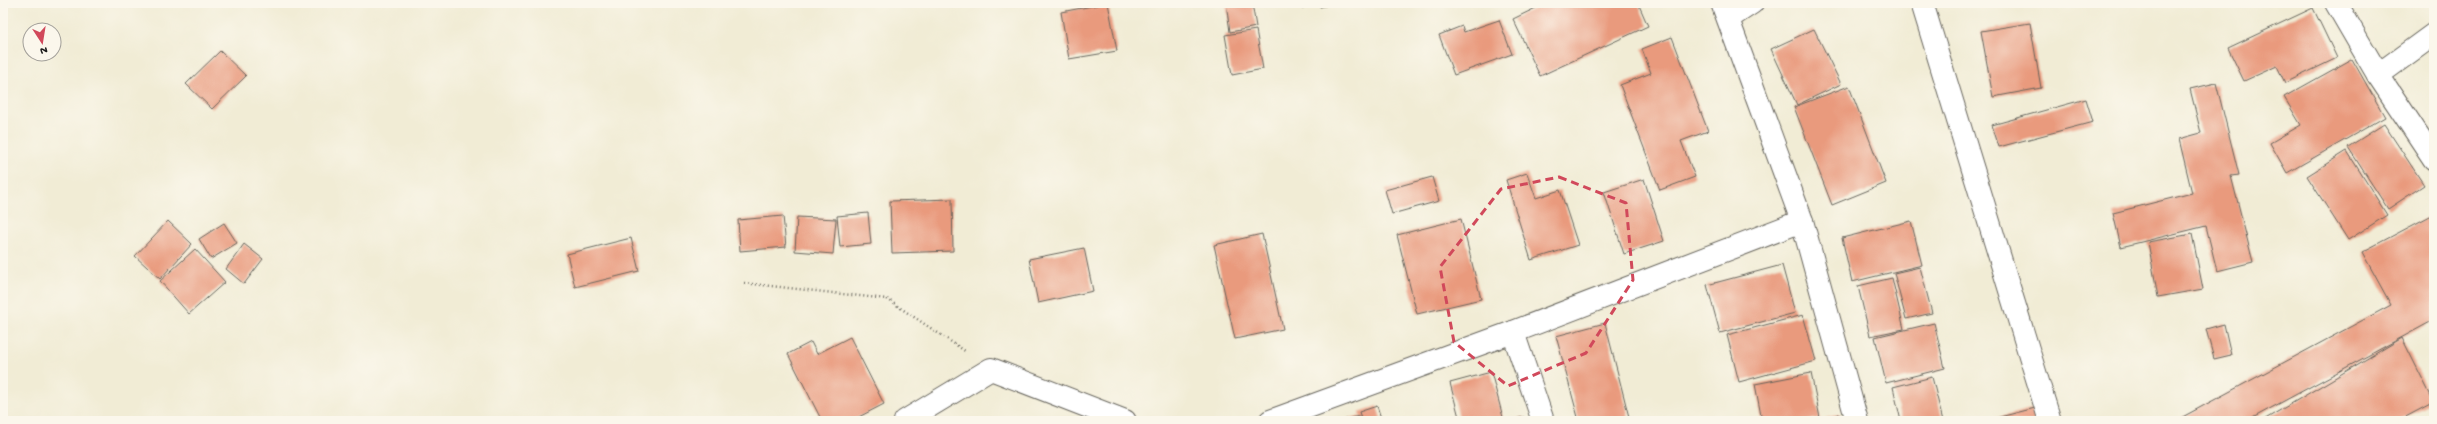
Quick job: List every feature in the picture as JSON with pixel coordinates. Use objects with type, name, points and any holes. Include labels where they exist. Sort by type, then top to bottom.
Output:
[{"type":"street","points":[[1752,3],[1725,10],[1802,221],[1857,421]]},
{"type":"street","points":[[1922,3],[2050,421]]},
{"type":"street","points":[[2336,3],[2378,75],[2434,159]]},
{"type":"street","points":[[2378,75],[2434,34]]},
{"type":"street","points":[[1270,421],[1513,332],[1802,221]]},
{"type":"street","points":[[1513,332],[1543,421]]},
{"type":"street","points":[[905,421],[991,369],[1125,421]]},
{"type":"path","points":[[744,283],[887,299],[991,369]]},
{"type":"highlighted area","points":[[1559,177],[1626,203],[1633,280],[1586,353],[1508,386],[1454,342],[1440,267],[1501,189]]},
{"type":"building","points":[[1108,3],[1117,51],[1069,59],[1061,12]]},
{"type":"building","points":[[1226,3],[1252,3],[1256,27],[1230,32]]},
{"type":"building","points":[[1300,3],[1317,3],[1317,5],[1302,8]]},
{"type":"building","points":[[1319,3],[1333,3],[1333,4],[1320,7]]},
{"type":"building","points":[[1546,3],[1638,3],[1648,26],[1540,76],[1513,19]]},
{"type":"building","points":[[2313,8],[2337,58],[2285,83],[2277,66],[2244,81],[2228,48]]},
{"type":"building","points":[[1499,20],[1512,54],[1454,75],[1439,35],[1462,26],[1464,32]]},
{"type":"building","points":[[2030,23],[2041,88],[1993,97],[1981,31]]},
{"type":"building","points":[[1814,29],[1841,84],[1797,105],[1771,49]]},
{"type":"building","points":[[1256,30],[1263,69],[1232,75],[1225,35]]},
{"type":"building","points":[[1672,37],[1708,131],[1681,141],[1695,177],[1660,190],[1620,85],[1651,73],[1642,49]]},
{"type":"building","points":[[220,51],[246,76],[212,109],[186,84]]},
{"type":"building","points":[[2352,59],[2385,117],[2287,173],[2270,143],[2301,125],[2284,97]]},
{"type":"building","points":[[2216,83],[2239,175],[2231,176],[2253,262],[2217,271],[2206,226],[2121,247],[2113,213],[2192,193],[2179,139],[2201,133],[2190,89]]},
{"type":"building","points":[[1849,86],[1886,183],[1832,205],[1794,107]]},
{"type":"building","points":[[2086,99],[2093,122],[1999,147],[1992,125]]},
{"type":"building","points":[[2384,124],[2424,185],[2388,209],[2348,147]]},
{"type":"building","points":[[2347,151],[2387,215],[2348,240],[2307,176]]},
{"type":"building","points":[[1527,173],[1536,198],[1560,190],[1578,245],[1531,260],[1506,180]]},
{"type":"building","points":[[1432,177],[1439,201],[1392,214],[1385,190]]},
{"type":"building","points":[[1644,179],[1664,241],[1624,254],[1604,192]]},
{"type":"building","points":[[952,199],[953,251],[892,253],[890,201]]},
{"type":"building","points":[[868,213],[871,244],[840,247],[837,216]]},
{"type":"building","points":[[2432,215],[2434,219],[2434,320],[2247,421],[2175,421],[2391,305],[2362,252]]},
{"type":"building","points":[[783,216],[786,247],[740,251],[738,220]]},
{"type":"building","points":[[797,217],[836,219],[833,254],[795,251]]},
{"type":"building","points":[[1461,219],[1481,299],[1417,314],[1397,235]]},
{"type":"building","points":[[168,221],[192,244],[160,279],[135,256]]},
{"type":"building","points":[[1911,221],[1922,265],[1852,282],[1842,238]]},
{"type":"building","points":[[224,223],[237,243],[211,259],[199,239]]},
{"type":"building","points":[[1262,234],[1283,329],[1235,339],[1214,245]]},
{"type":"building","points":[[2192,234],[2203,289],[2158,297],[2148,242]]},
{"type":"building","points":[[631,238],[639,271],[575,287],[567,254]]},
{"type":"building","points":[[244,244],[263,259],[244,284],[226,269]]},
{"type":"building","points":[[1084,248],[1093,291],[1038,303],[1029,259]]},
{"type":"building","points":[[195,249],[225,282],[189,314],[160,281]]},
{"type":"building","points":[[1782,265],[1795,313],[1720,333],[1707,285]]},
{"type":"building","points":[[1920,267],[1932,313],[1906,319],[1894,273]]},
{"type":"building","points":[[1892,278],[1904,329],[1870,336],[1858,286]]},
{"type":"building","points":[[1803,315],[1816,361],[1739,382],[1727,335]]},
{"type":"building","points":[[1605,323],[1630,421],[1579,421],[1556,336]]},
{"type":"building","points":[[1934,323],[1945,368],[1886,383],[1875,337]]},
{"type":"building","points":[[2224,324],[2231,355],[2214,359],[2206,329]]},
{"type":"building","points":[[850,337],[884,404],[851,421],[822,421],[788,354],[811,342],[817,354]]},
{"type":"building","points":[[2402,338],[2434,402],[2398,421],[2262,421]]},
{"type":"building","points":[[1491,372],[1504,421],[1460,421],[1450,383]]},
{"type":"building","points":[[1811,373],[1820,418],[1806,421],[1762,421],[1755,384]]},
{"type":"building","points":[[1932,377],[1943,421],[1901,421],[1893,387]]},
{"type":"building","points":[[1377,406],[1382,421],[1362,421],[1359,412]]},
{"type":"building","points":[[2035,408],[2039,421],[1992,421],[1992,419]]},
{"type":"building","points":[[1839,414],[1841,421],[1818,421]]},
{"type":"building","points":[[1359,416],[1360,421],[1343,421],[1343,420]]},
{"type":"building","points":[[1524,417],[1525,421],[1511,421],[1511,420]]}]
